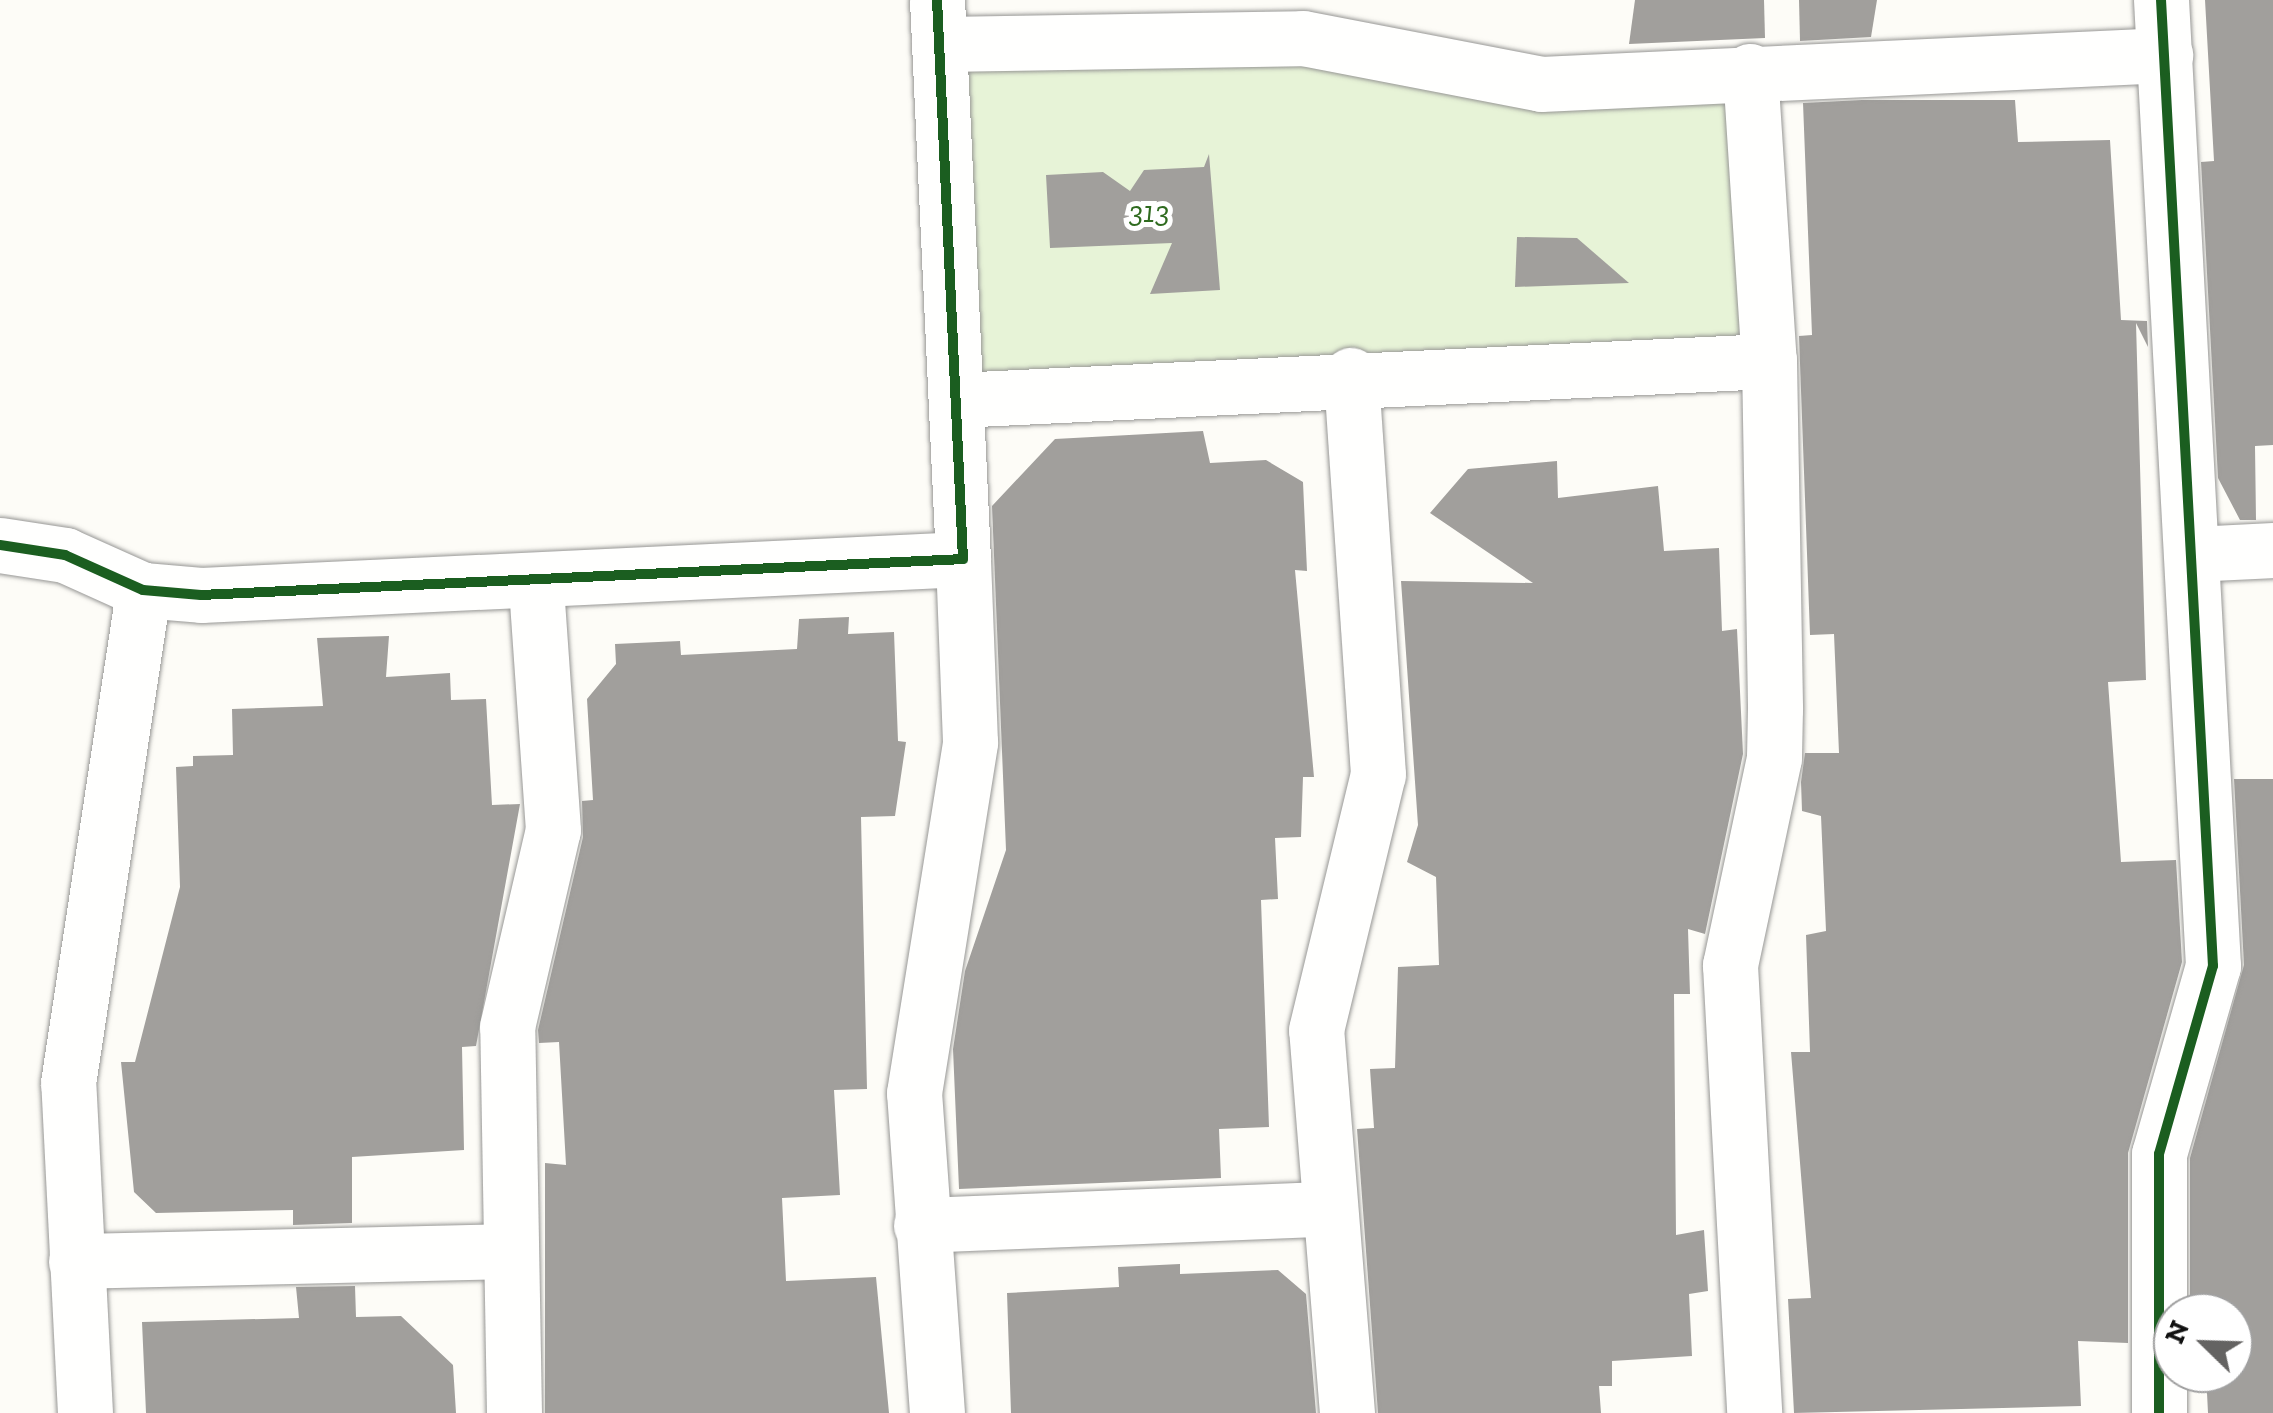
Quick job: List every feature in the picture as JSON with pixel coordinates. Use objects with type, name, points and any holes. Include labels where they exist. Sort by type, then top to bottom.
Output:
[{"type":"street","points":[[2159,1413],[2159,1154],[2213,966],[2161,0]]},
{"type":"street","points":[[937,1413],[914,1092],[970,742],[938,22],[1303,38],[1541,84],[1750,71],[2165,55]]},
{"type":"street","points":[[1750,71],[1769,361],[1774,758],[1730,965],[1754,1413]]},
{"type":"street","points":[[956,400],[1352,375],[1769,361]]},
{"type":"street","points":[[1346,1413],[1326,1209],[1316,1030],[1378,774],[1352,375]]},
{"type":"street","points":[[0,545],[65,555],[143,590],[536,584],[963,559]]},
{"type":"street","points":[[2192,554],[2273,550]]},
{"type":"street","points":[[514,1413],[507,1251],[507,1026],[553,830],[536,584]]},
{"type":"street","points":[[85,1413],[68,1082],[143,590]]},
{"type":"street","points":[[922,1225],[1326,1209]]},
{"type":"street","points":[[76,1261],[507,1251]]},
{"type":"green space","name":"313","points":[[932,23],[1448,76],[1774,59],[1785,380],[945,411]]},
{"type":"building","points":[[1635,0],[1764,0],[1765,38],[1629,44]]},
{"type":"building","points":[[1799,0],[1877,0],[1871,37],[1800,41]]},
{"type":"building","points":[[2205,0],[2273,0],[2273,445],[2255,446],[2256,520],[2240,520],[2218,478],[2201,162],[2214,161]]},
{"type":"building","points":[[2015,100],[2018,142],[2110,140],[2121,320],[2147,321],[2148,347],[2136,323],[2146,680],[2108,682],[2121,862],[2176,860],[2182,962],[2128,1153],[2128,1343],[2078,1341],[2081,1406],[1794,1413],[1788,1299],[1811,1298],[1791,1052],[1810,1052],[1806,935],[1826,931],[1821,816],[1802,811],[1801,782],[1805,753],[1839,753],[1834,634],[1810,635],[1799,336],[1812,335],[1803,103]]},
{"type":"building","points":[[1209,154],[1220,290],[1150,294],[1172,243],[1050,248],[1046,175],[1103,172],[1130,191],[1144,170],[1204,167]]},
{"type":"building","points":[[1517,237],[1577,238],[1629,283],[1515,287]]},
{"type":"building","points":[[1203,431],[1210,463],[1266,460],[1303,482],[1307,571],[1295,570],[1314,777],[1303,777],[1301,837],[1275,838],[1278,899],[1261,900],[1269,1127],[1219,1129],[1221,1178],[959,1189],[953,1049],[965,971],[1006,850],[992,506],[1055,439]]},
{"type":"building","points":[[1557,461],[1558,498],[1658,486],[1664,551],[1719,548],[1722,631],[1737,629],[1743,754],[1705,934],[1688,929],[1690,994],[1674,994],[1676,1235],[1704,1230],[1708,1291],[1689,1294],[1692,1356],[1612,1361],[1612,1386],[1599,1386],[1601,1413],[1378,1413],[1357,1129],[1374,1128],[1370,1069],[1395,1068],[1398,967],[1439,965],[1436,877],[1407,862],[1418,825],[1401,581],[1533,583],[1430,513],[1468,469]]},
{"type":"building","points":[[849,617],[848,634],[894,632],[898,741],[906,742],[895,816],[861,817],[867,1089],[834,1090],[840,1195],[782,1198],[786,1281],[876,1277],[889,1413],[545,1413],[545,1163],[566,1165],[559,1042],[539,1043],[538,1030],[583,837],[582,801],[593,800],[587,699],[616,664],[615,644],[680,641],[681,655],[797,649],[799,619]]},
{"type":"building","points":[[389,636],[386,677],[450,673],[451,700],[486,699],[492,805],[520,804],[476,1046],[462,1047],[464,1150],[352,1157],[352,1223],[293,1225],[293,1210],[156,1213],[134,1192],[121,1062],[135,1062],[180,887],[176,767],[193,766],[193,756],[233,755],[232,709],[323,706],[317,638]]},
{"type":"building","points":[[2234,779],[2273,779],[2273,1413],[2208,1413],[2207,1393],[2253,1393],[2253,1293],[2190,1293],[2190,1158],[2244,965]]},
{"type":"building","points":[[1180,1264],[1180,1274],[1278,1270],[1306,1294],[1316,1413],[1011,1413],[1007,1293],[1119,1287],[1118,1267]]},
{"type":"building","points":[[355,1286],[356,1317],[401,1316],[453,1365],[456,1413],[146,1413],[142,1322],[299,1318],[296,1287]]},
{"type":"cycle path","points":[[0,545],[65,555],[143,590],[201,595],[963,559],[937,0]]},
{"type":"cycle path","points":[[2159,1413],[2159,1154],[2213,966],[2161,0]]}]
